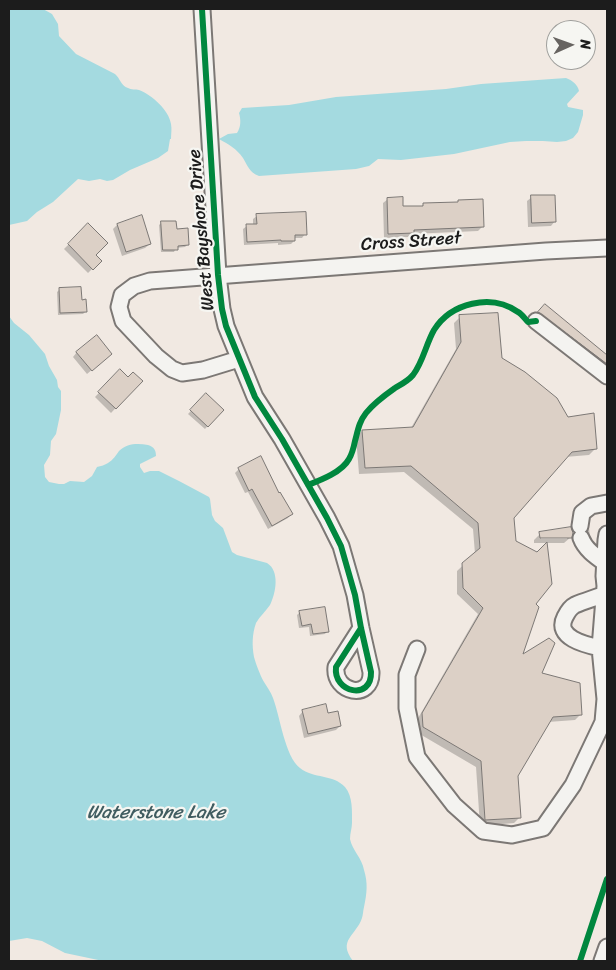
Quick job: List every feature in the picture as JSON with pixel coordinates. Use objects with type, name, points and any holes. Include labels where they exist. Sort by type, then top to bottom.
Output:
[{"type":"street","name":"West Bayshore Drive","points":[[202,9],[218,275],[226,326],[255,397],[282,439],[341,546],[355,595],[361,628]]},
{"type":"street","name":"Cross Street","points":[[239,360],[182,374],[172,369],[156,356],[122,321],[119,306],[122,296],[134,286],[150,281],[607,248]]},
{"type":"street","points":[[536,321],[607,376]]},
{"type":"street","points":[[605,572],[583,543],[580,532],[582,513],[591,506],[607,503]]},
{"type":"street","points":[[416,649],[407,675],[407,708],[417,757],[454,805],[483,832],[512,835],[543,828],[573,785],[603,722],[605,699],[600,648],[605,594],[607,534]]},
{"type":"street","points":[[600,648],[584,644],[566,634],[563,622],[564,617],[573,606],[605,594]]},
{"type":"street","points":[[602,961],[607,947]]},
{"type":"water","points":[[9,9],[43,9],[52,14],[58,24],[59,36],[76,54],[115,74],[126,87],[149,95],[163,108],[170,119],[171,139],[168,151],[158,158],[130,170],[113,180],[100,179],[89,181],[78,179],[53,202],[27,221],[9,225]]},
{"type":"water","points":[[566,78],[574,83],[579,91],[567,104],[568,107],[583,110],[583,115],[578,132],[573,138],[566,141],[510,142],[454,154],[401,160],[378,159],[369,166],[356,169],[259,176],[251,171],[238,152],[219,139],[228,134],[237,133],[240,123],[239,113],[242,108],[289,105],[336,97]]},
{"type":"water","name":"Waterstone Lake","points":[[9,316],[45,354],[61,391],[61,410],[56,434],[51,441],[50,455],[44,465],[45,477],[49,482],[64,484],[70,481],[84,482],[92,476],[97,467],[110,462],[126,446],[144,444],[150,446],[156,452],[156,456],[140,464],[144,473],[159,471],[209,497],[212,515],[215,521],[223,528],[232,552],[267,563],[274,571],[276,582],[272,600],[255,627],[253,640],[254,657],[276,706],[290,755],[295,763],[311,774],[335,780],[348,791],[352,804],[350,839],[363,866],[367,884],[362,918],[347,943],[349,954],[353,961],[103,961],[65,953],[42,941],[27,938],[9,941]]},
{"type":"building","points":[[531,195],[555,195],[556,222],[532,223]]},
{"type":"building","points":[[403,197],[403,206],[423,206],[423,203],[483,199],[484,227],[414,230],[414,233],[388,234],[387,198]]},
{"type":"building","points":[[306,212],[307,235],[295,235],[295,241],[247,242],[246,224],[257,224],[256,214]]},
{"type":"building","points":[[142,215],[151,244],[126,252],[117,224]]},
{"type":"building","points":[[161,221],[176,221],[177,229],[188,228],[189,245],[178,246],[178,250],[163,250]]},
{"type":"building","points":[[88,223],[108,243],[96,255],[102,261],[93,270],[68,244]]},
{"type":"building","points":[[81,287],[82,300],[86,299],[87,312],[60,313],[59,288]]},
{"type":"building","points":[[545,304],[607,355],[607,364],[538,312]]},
{"type":"building","points":[[498,313],[502,358],[525,372],[557,398],[568,417],[594,413],[597,449],[572,452],[514,518],[516,541],[537,552],[547,542],[552,584],[536,604],[539,607],[523,654],[549,638],[555,643],[542,673],[580,683],[582,715],[553,717],[518,776],[521,818],[485,820],[481,761],[423,727],[422,713],[483,608],[463,588],[462,563],[480,548],[478,523],[411,466],[365,468],[362,430],[413,427],[461,342],[459,315]]},
{"type":"building","points":[[97,335],[112,354],[92,371],[76,352]]},
{"type":"building","points":[[120,369],[128,377],[133,372],[143,381],[116,409],[98,392]]},
{"type":"building","points":[[206,393],[224,410],[208,427],[190,410]]},
{"type":"building","points":[[261,456],[279,493],[293,514],[272,526],[252,489],[249,491],[238,468]]},
{"type":"building","points":[[571,527],[572,538],[540,538],[539,532]]},
{"type":"building","points":[[325,607],[329,632],[313,634],[311,624],[302,626],[299,611]]},
{"type":"building","points":[[326,704],[328,713],[338,711],[341,726],[308,734],[302,710]]},
{"type":"cycle path","points":[[202,9],[218,275],[222,309],[226,326],[255,397],[282,439],[341,546],[355,595],[371,672],[370,681],[366,687],[360,690],[353,690],[346,688],[340,683],[336,667],[361,628]]},
{"type":"cycle path","points":[[308,485],[331,475],[346,464],[364,416],[380,399],[413,375],[434,330],[451,313],[461,307],[472,304],[496,303],[518,312],[528,322],[536,321]]},
{"type":"cycle path","points":[[580,961],[607,879]]}]
